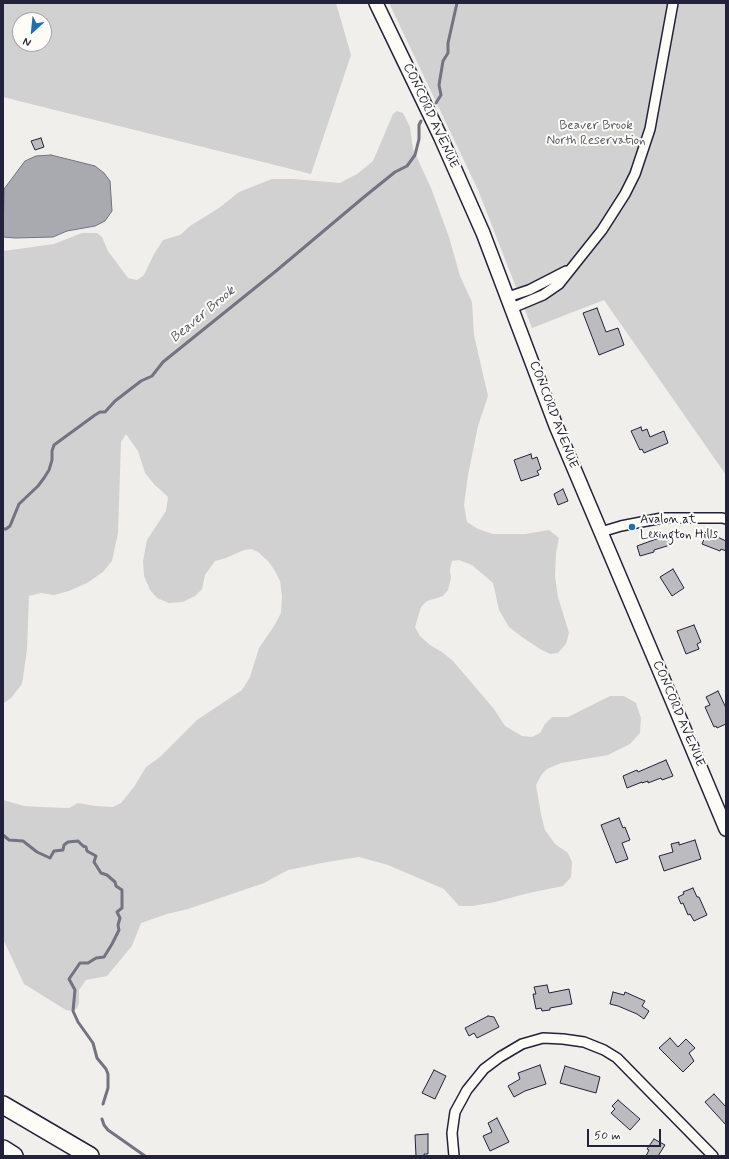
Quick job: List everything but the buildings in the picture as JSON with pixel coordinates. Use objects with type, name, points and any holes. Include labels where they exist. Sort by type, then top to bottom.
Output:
[{"type":"highway","points":[[3,1105],[90,1156]]},
{"type":"highway","points":[[3,1149],[14,1156]]},
{"type":"main road","name":"CONCORD AVENUE","points":[[376,3],[456,170],[484,233],[556,426],[678,712],[726,829]]},
{"type":"street","points":[[510,303],[543,295],[559,284],[570,268],[610,219],[625,194],[635,174],[650,129],[673,3]]},
{"type":"street","points":[[601,532],[621,526],[662,518],[726,519]]},
{"type":"street","points":[[454,1156],[452,1133],[455,1112],[467,1090],[484,1069],[500,1057],[522,1044],[542,1038],[584,1042],[604,1050],[617,1058],[713,1156]]},
{"type":"green space","points":[[3,3],[336,3],[351,55],[311,174],[3,97]]},
{"type":"green space","name":"Beaver Brook North Reservation","points":[[389,3],[726,3],[726,475],[604,300],[532,328],[478,190]]},
{"type":"green space","points":[[397,111],[403,113],[410,127],[413,149],[431,188],[449,237],[460,276],[472,302],[474,335],[488,396],[478,426],[468,475],[464,505],[467,522],[478,529],[493,534],[525,534],[549,530],[559,538],[556,553],[555,576],[558,597],[569,633],[566,644],[558,653],[550,654],[540,649],[509,627],[499,610],[493,583],[472,565],[459,560],[452,561],[450,570],[451,578],[448,590],[443,596],[427,601],[421,607],[415,627],[420,636],[430,645],[453,661],[494,709],[505,726],[522,736],[532,737],[540,733],[545,724],[552,717],[568,717],[610,696],[624,696],[636,703],[641,718],[640,733],[630,744],[608,755],[561,763],[547,769],[542,774],[536,785],[545,830],[555,844],[568,853],[572,862],[571,877],[563,886],[495,902],[473,906],[459,906],[444,889],[388,865],[359,857],[288,870],[264,883],[188,909],[167,914],[141,923],[132,946],[107,976],[86,980],[79,990],[79,1003],[77,1008],[73,1011],[66,1010],[24,984],[3,939],[3,800],[24,806],[69,808],[78,803],[113,807],[121,803],[134,787],[146,767],[160,757],[197,720],[242,690],[250,677],[259,648],[281,613],[282,596],[280,581],[275,571],[268,561],[258,552],[251,549],[244,550],[215,561],[205,575],[202,589],[195,596],[183,602],[169,603],[157,598],[150,590],[144,576],[143,561],[147,540],[166,511],[168,497],[145,473],[138,451],[126,434],[121,442],[118,533],[112,561],[103,572],[87,583],[69,591],[54,595],[41,593],[29,596],[27,650],[22,684],[11,698],[3,704],[3,251],[54,244],[82,233],[97,233],[102,237],[108,251],[128,278],[137,280],[144,275],[154,254],[163,240],[180,235],[190,226],[219,208],[239,192],[272,179],[293,179],[340,183],[357,174],[373,161],[393,114]]},
{"type":"shaded area","points":[[51,155],[95,166],[104,173],[110,181],[112,211],[105,221],[95,226],[67,231],[53,237],[3,237],[4,189],[25,161],[36,156]]},
{"type":"waterway","name":"Beaver Brook","points":[[436,103],[441,95],[439,85],[443,61],[448,53],[448,43],[457,3]]},
{"type":"waterway","name":"Beaver Brook","points":[[3,529],[10,526],[19,504],[38,486],[49,470],[54,445],[95,415],[100,412],[105,412],[115,401],[141,381],[152,376],[163,362],[395,172],[407,166],[415,155],[419,139],[419,125],[421,121]]},
{"type":"waterway","name":"Beaver Brook","points":[[3,835],[9,840],[23,841],[37,852],[50,858],[54,851],[63,850],[64,845],[68,842],[78,841],[86,847],[87,851],[96,856],[94,862],[101,873],[107,875],[115,882],[116,886],[122,890],[122,908],[117,912],[120,918],[118,925],[119,930],[112,944],[104,957],[96,958],[88,963],[80,963],[69,979],[75,990],[73,1011],[78,1022],[93,1043],[97,1058],[108,1074],[108,1088],[103,1104]]},
{"type":"waterway","name":"Beaver Brook","points":[[102,1119],[108,1130],[145,1156]]},
{"type":"place","name":"Avalon at Lexington Hills","points":[[632,527]]}]
